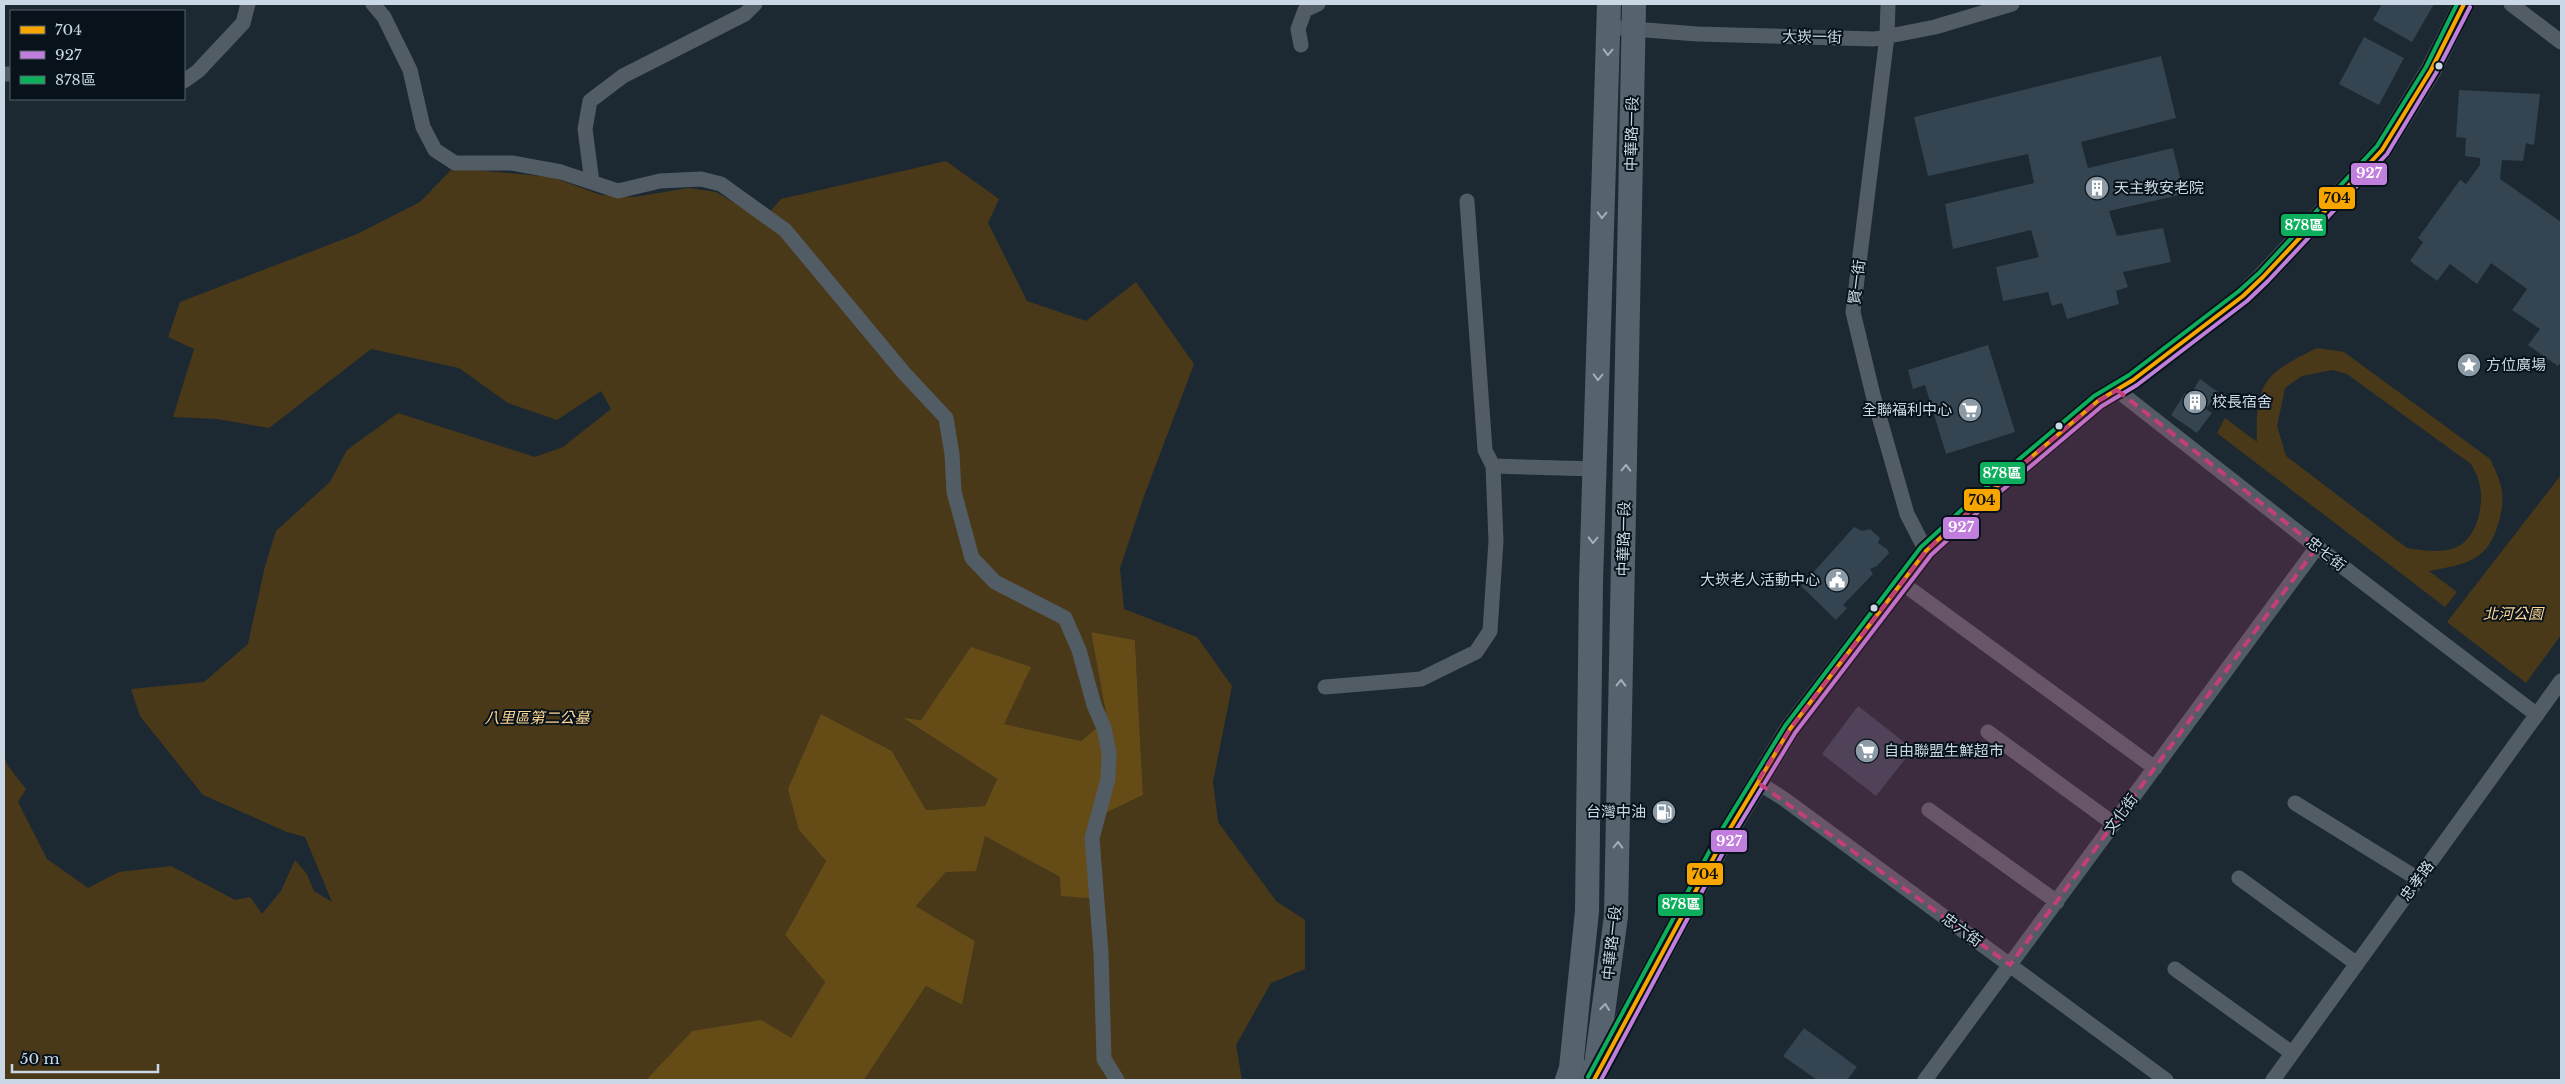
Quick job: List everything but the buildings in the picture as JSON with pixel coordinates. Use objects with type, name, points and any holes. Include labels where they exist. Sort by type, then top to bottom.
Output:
[{"type":"main road","name":"中華路一段","points":[[1569,1074],[1587,911],[1591,582],[1609,4]]},
{"type":"main road","name":"中華路一段","points":[[1596,1076],[1616,916],[1634,4]]},
{"type":"main road","points":[[1569,1074],[1596,1076],[1670,937],[1757,782],[1790,729],[1926,551],[2032,456],[2098,401],[2118,390],[2243,296],[2382,150],[2431,70],[2464,4]]},
{"type":"street","points":[[185,80],[198,71],[242,23],[248,4]]},
{"type":"street","points":[[373,4],[384,17],[410,70],[423,127],[435,150],[455,162],[512,163],[561,172],[618,191],[660,182],[701,179],[721,184],[785,230],[904,373],[946,418],[952,454],[954,492],[972,558],[995,582],[1065,618],[1079,650],[1094,705],[1104,728],[1109,753],[1108,779],[1092,838],[1101,953],[1104,1059],[1117,1080]]},
{"type":"street","points":[[592,182],[585,129],[590,101],[623,76],[745,14],[755,4]]},
{"type":"street","points":[[1300,45],[1298,29],[1305,10],[1318,4]]},
{"type":"street","name":"賢一街","points":[[1888,4],[1887,36],[1853,312],[1873,395],[1906,514],[1926,551]]},
{"type":"street","name":"大崁一街","points":[[1608,27],[1697,34],[1874,39],[1935,27],[2012,4]]},
{"type":"street","points":[[2512,4],[2561,42]]},
{"type":"street","points":[[1325,686],[1421,678],[1476,652],[1490,631],[1496,540],[1493,466],[1485,450],[1467,201]]},
{"type":"street","name":"忠七街","points":[[2118,390],[2317,547],[2537,715]]},
{"type":"street","points":[[1493,466],[1596,469]]},
{"type":"street","name":"文化街","points":[[1925,1080],[2317,547]]},
{"type":"street","points":[[1902,583],[2155,768]]},
{"type":"street","name":"忠孝路","points":[[2272,1080],[2561,681]]},
{"type":"street","points":[[1988,732],[2114,824]]},
{"type":"street","name":"忠六街","points":[[1757,782],[2166,1080]]},
{"type":"street","points":[[2295,803],[2418,879]]},
{"type":"street","points":[[1929,810],[2057,902]]},
{"type":"street","points":[[2239,878],[2357,964]]},
{"type":"street","points":[[2175,969],[2292,1053]]},
{"type":"highlighted area","points":[[2117,390],[2317,547],[2010,965],[1757,782],[1790,729],[1926,551],[1996,487],[2098,401]]},
{"type":"green space","name":"八里區第二公墓","points":[[946,161],[999,199],[988,223],[1027,301],[1086,321],[1136,282],[1194,364],[1144,496],[1120,568],[1124,609],[1197,637],[1232,686],[1213,782],[1218,822],[1276,901],[1305,920],[1305,969],[1271,983],[1236,1045],[1242,1080],[864,1080],[926,986],[962,1005],[975,941],[916,906],[946,872],[985,835],[1060,877],[1091,820],[1143,795],[1135,640],[1091,632],[1107,719],[1081,741],[1004,724],[904,719],[997,779],[985,806],[926,810],[892,751],[821,714],[799,830],[826,861],[785,935],[825,982],[791,1038],[692,1031],[646,1080],[4,1080],[4,756],[8,766],[26,789],[18,802],[47,859],[88,888],[119,872],[171,866],[235,900],[250,897],[262,914],[281,891],[295,860],[307,874],[314,891],[332,902],[305,837],[287,832],[203,795],[140,716],[131,689],[204,682],[248,644],[265,566],[276,531],[330,482],[347,450],[398,413],[535,457],[563,447],[611,409],[601,391],[557,420],[508,403],[459,368],[371,349],[269,428],[217,419],[173,417],[194,349],[168,337],[180,302],[357,234],[420,202],[453,168],[552,177],[601,195],[634,197],[689,188],[716,192],[763,220],[781,199]]},
{"type":"green space","points":[[2317,348],[2344,352],[2490,459],[2502,489],[2499,521],[2489,545],[2474,559],[2454,566],[2429,571],[2457,592],[2445,607],[2217,433],[2225,418],[2257,442],[2258,405],[2261,392],[2275,373]],"holes":[[[2332,370],[2347,374],[2471,464],[2481,490],[2480,509],[2475,528],[2470,536],[2457,547],[2432,551],[2407,548],[2286,456],[2277,426],[2285,388],[2302,376]]]},
{"type":"green space","name":"北河公園","points":[[2561,475],[2561,635],[2526,683],[2447,622]]},
{"type":"shaded area","points":[[1091,632],[1135,640],[1143,795],[1091,820],[1100,899],[1061,896],[1060,877],[985,836],[976,871],[946,872],[916,906],[975,941],[962,1005],[926,986],[864,1080],[646,1080],[692,1031],[761,1020],[791,1038],[825,982],[785,935],[826,861],[799,830],[788,789],[821,714],[892,751],[926,810],[985,806],[997,779],[903,718],[921,720],[971,647],[1031,667],[1004,724],[1081,741],[1107,719]]},
{"type":"transit line","name":"878區","points":[[1588,1077],[1716,839],[1785,726],[1921,547],[1992,482],[2094,396],[2129,375],[2239,291],[2259,273],[2377,146],[2426,67],[2457,4]]},
{"type":"transit line","name":"704","points":[[1594,1080],[1722,842],[1790,729],[1926,551],[1996,487],[2098,401],[2133,380],[2243,296],[2263,277],[2382,150],[2431,70],[2464,4]]},
{"type":"transit line","name":"927","points":[[1601,1080],[1727,845],[1795,733],[1931,555],[2000,492],[2102,406],[2137,385],[2247,301],[2268,281],[2387,154],[2436,73],[2470,7]]},
{"type":"place","name":"天主教安老院","points":[[2097,188]]},
{"type":"place","name":"方位廣場","points":[[2469,365]]},
{"type":"place","name":"校長宿舍","points":[[2195,402]]},
{"type":"place","name":"全聯福利中心","points":[[1970,410]]},
{"type":"place","name":"大崁老人活動中心","points":[[1837,580]]},
{"type":"place","name":"自由聯盟生鮮超市","points":[[1867,751]]},
{"type":"place","name":"台灣中油","points":[[1664,812]]}]
